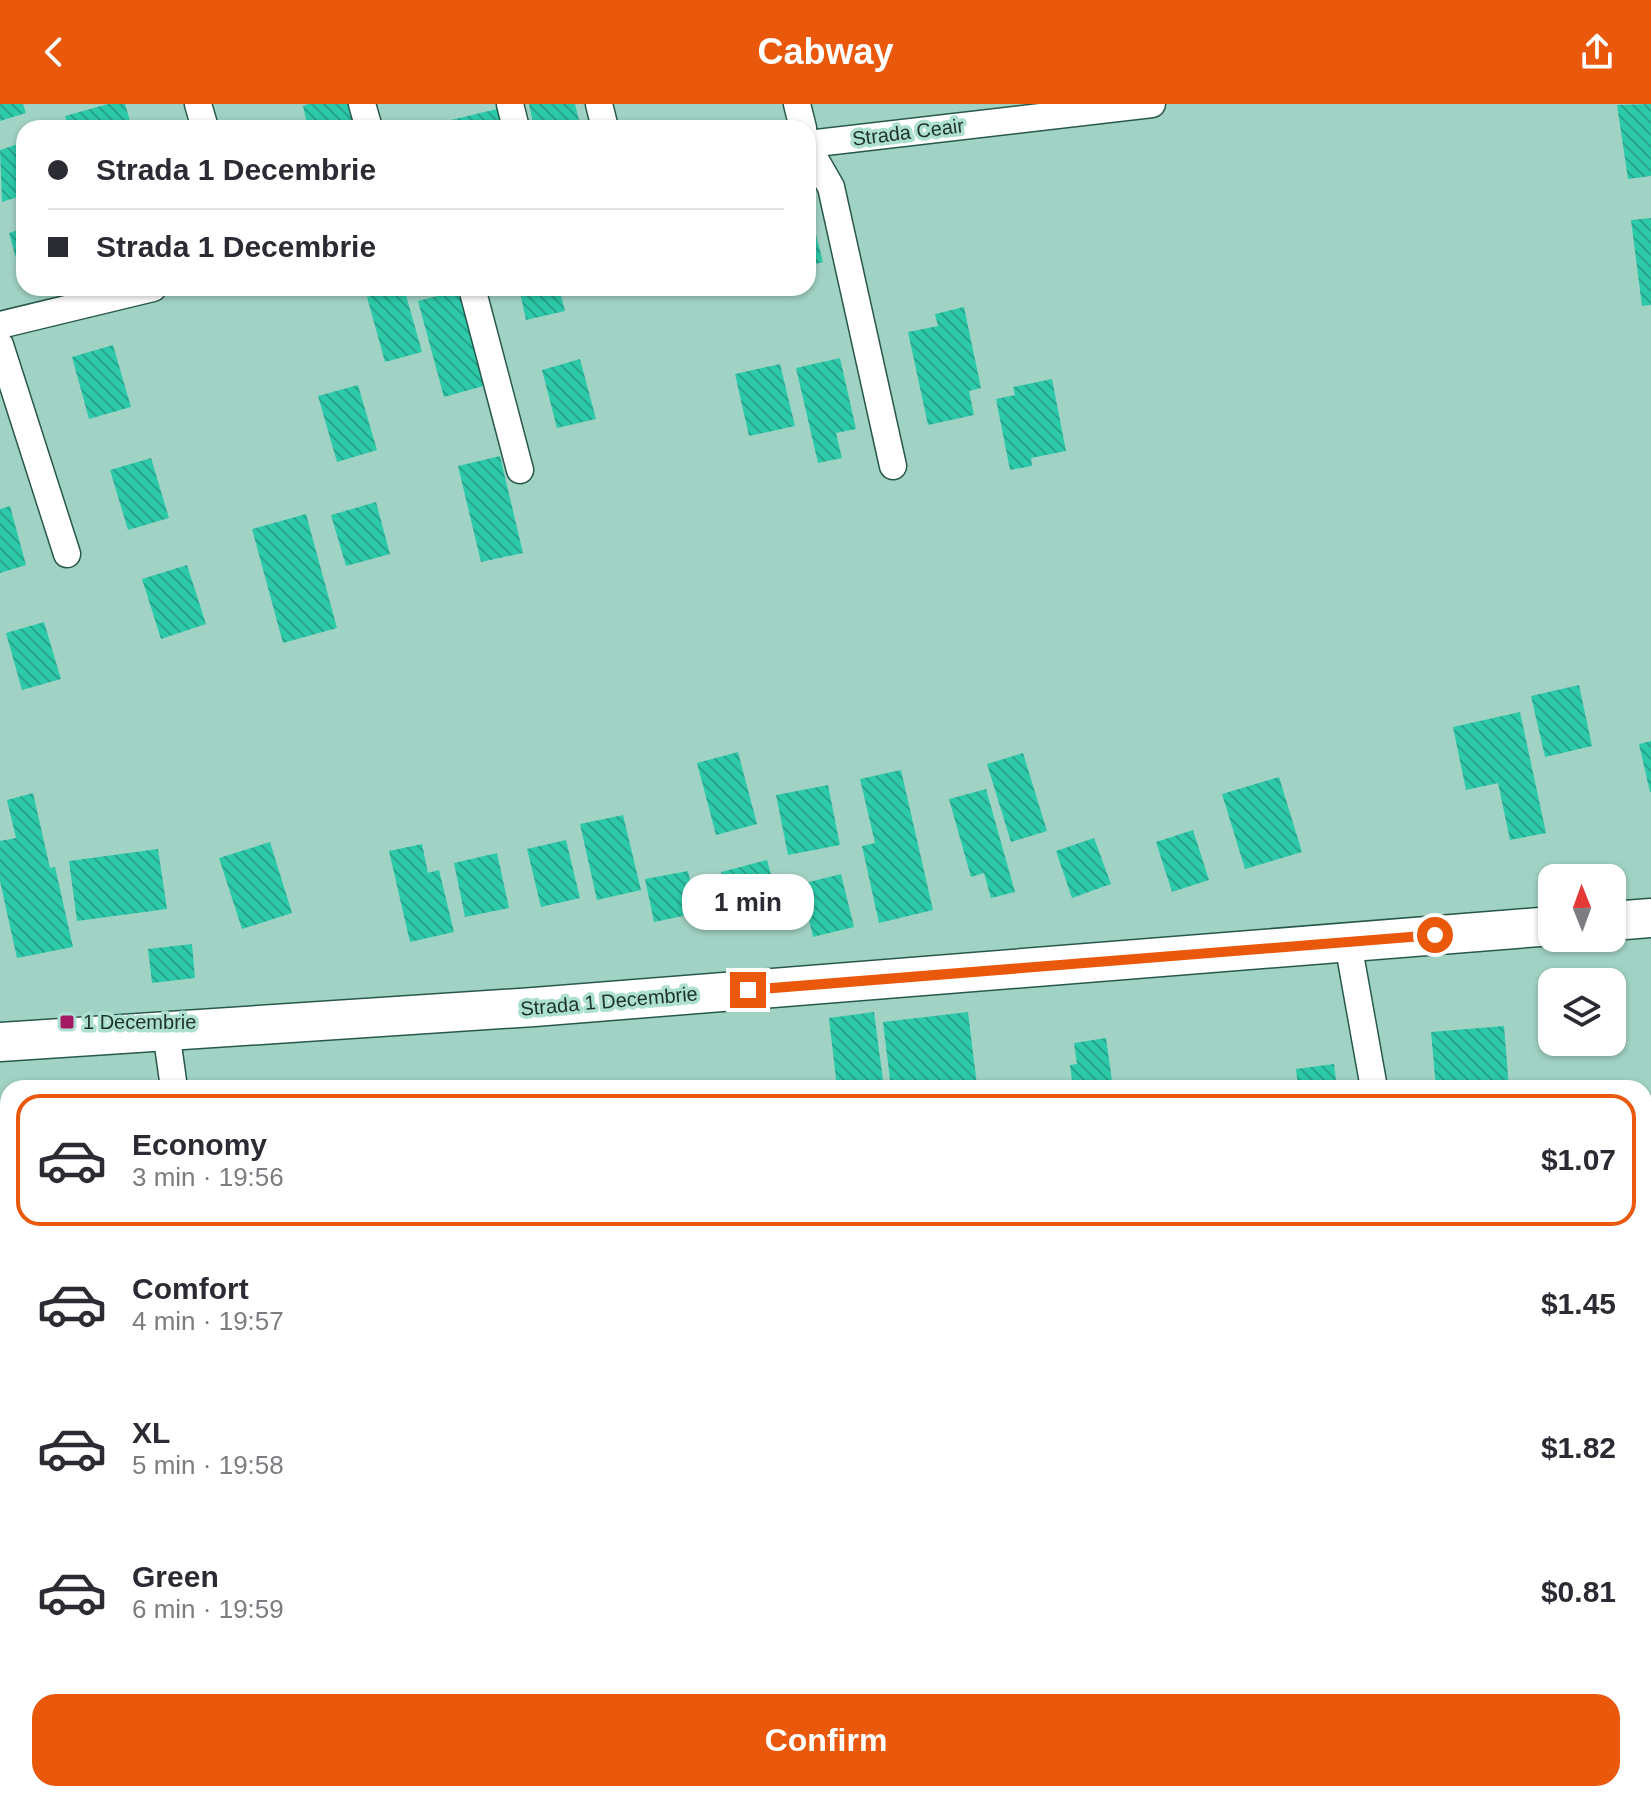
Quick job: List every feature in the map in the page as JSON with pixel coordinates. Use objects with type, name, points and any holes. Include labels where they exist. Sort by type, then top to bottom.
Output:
[{"type":"main road","points":[[1626,920],[1651,918]]},
{"type":"main road","name":"Strada 1 Decembrie","points":[[0,1042],[518,1008],[1538,927]]},
{"type":"street","name":"Strada Ceair","points":[[816,145],[1027,111],[1152,104]]},
{"type":"street","points":[[816,160],[831,187],[893,466]]},
{"type":"street","points":[[0,325],[120,296]]},
{"type":"street","points":[[474,296],[520,470]]},
{"type":"street","points":[[0,345],[67,554]]},
{"type":"street","points":[[1348,943],[1373,1080]]},
{"type":"street","points":[[166,1031],[173,1080]]},
{"type":"building","points":[[0,104],[23,104],[26,113],[0,121]]},
{"type":"building","points":[[108,104],[125,104],[130,120],[66,120],[65,116]]},
{"type":"building","points":[[355,104],[359,120],[306,120],[303,106]]},
{"type":"building","points":[[529,104],[575,104],[579,120],[532,120]]},
{"type":"building","points":[[1651,104],[1651,176],[1628,179],[1617,105]]},
{"type":"building","points":[[497,109],[500,120],[451,120]]},
{"type":"building","points":[[16,145],[16,198],[2,202],[0,150]]},
{"type":"building","points":[[1651,218],[1651,305],[1642,306],[1631,220]]},
{"type":"building","points":[[16,231],[16,258],[9,233]]},
{"type":"building","points":[[816,235],[823,262],[816,264]]},
{"type":"building","points":[[406,296],[422,352],[385,362],[367,297]]},
{"type":"building","points":[[438,296],[463,296],[487,385],[444,397],[418,301]]},
{"type":"building","points":[[521,296],[561,296],[565,311],[526,320]]},
{"type":"building","points":[[964,307],[981,388],[969,391],[974,415],[928,425],[908,332],[938,326],[935,314]]},
{"type":"building","points":[[113,345],[131,407],[89,419],[72,357]]},
{"type":"building","points":[[840,358],[856,429],[836,433],[842,458],[818,463],[796,368]]},
{"type":"building","points":[[580,359],[596,419],[557,428],[542,370]]},
{"type":"building","points":[[780,364],[795,426],[749,436],[735,374]]},
{"type":"building","points":[[1052,379],[1066,451],[1031,458],[1032,466],[1010,470],[996,399],[1015,395],[1013,387]]},
{"type":"building","points":[[358,385],[377,450],[337,462],[318,396]]},
{"type":"building","points":[[500,456],[523,553],[481,562],[458,466]]},
{"type":"building","points":[[151,458],[169,518],[128,530],[110,470]]},
{"type":"building","points":[[376,502],[390,554],[346,566],[331,515]]},
{"type":"building","points":[[10,506],[26,565],[0,573],[0,509]]},
{"type":"building","points":[[306,514],[337,628],[283,643],[252,529]]},
{"type":"building","points":[[187,565],[206,624],[161,639],[142,579]]},
{"type":"building","points":[[44,622],[61,679],[22,690],[6,633]]},
{"type":"building","points":[[1579,685],[1592,746],[1545,757],[1531,696]]},
{"type":"building","points":[[1520,712],[1546,833],[1510,840],[1498,783],[1466,790],[1453,727]]},
{"type":"building","points":[[1651,741],[1651,792],[1650,792],[1639,744]]},
{"type":"building","points":[[738,752],[757,824],[716,835],[697,763]]},
{"type":"building","points":[[1023,753],[1047,831],[1011,842],[987,764]]},
{"type":"building","points":[[901,770],[933,910],[879,923],[862,846],[875,843],[860,779]]},
{"type":"building","points":[[1279,777],[1302,852],[1245,869],[1222,794]]},
{"type":"building","points":[[828,785],[840,845],[788,855],[776,795]]},
{"type":"building","points":[[986,789],[1015,892],[991,898],[984,873],[971,877],[949,799]]},
{"type":"building","points":[[33,793],[50,868],[55,867],[73,947],[17,958],[0,881],[0,841],[16,838],[7,800]]},
{"type":"building","points":[[623,815],[641,890],[597,900],[580,824]]},
{"type":"building","points":[[1193,830],[1209,880],[1172,892],[1156,842]]},
{"type":"building","points":[[1094,838],[1111,884],[1072,898],[1056,851]]},
{"type":"building","points":[[566,840],[580,898],[541,907],[527,849]]},
{"type":"building","points":[[270,842],[292,913],[242,929],[219,858]]},
{"type":"building","points":[[422,844],[428,873],[439,870],[454,932],[410,942],[389,851]]},
{"type":"building","points":[[158,849],[167,909],[77,921],[69,861]]},
{"type":"building","points":[[497,853],[509,908],[465,917],[454,863]]},
{"type":"building","points":[[767,860],[783,918],[737,930],[721,872]]},
{"type":"building","points":[[688,871],[697,913],[654,922],[645,879]]},
{"type":"building","points":[[841,874],[854,927],[813,937],[801,884]]},
{"type":"building","points":[[192,944],[195,978],[152,983],[148,949]]},
{"type":"building","points":[[874,1012],[883,1080],[836,1080],[829,1018]]},
{"type":"building","points":[[968,1012],[976,1080],[890,1080],[883,1022]]},
{"type":"building","points":[[1504,1026],[1508,1080],[1435,1080],[1431,1032]]},
{"type":"building","points":[[1106,1038],[1112,1080],[1072,1080],[1070,1065],[1077,1064],[1074,1043]]},
{"type":"building","points":[[1334,1064],[1336,1080],[1297,1080],[1296,1069]]},
{"type":"place","name":"1 Decembrie","points":[[67,1022]]},
{"type":"route","points":[[748,990],[1435,935]]}]
